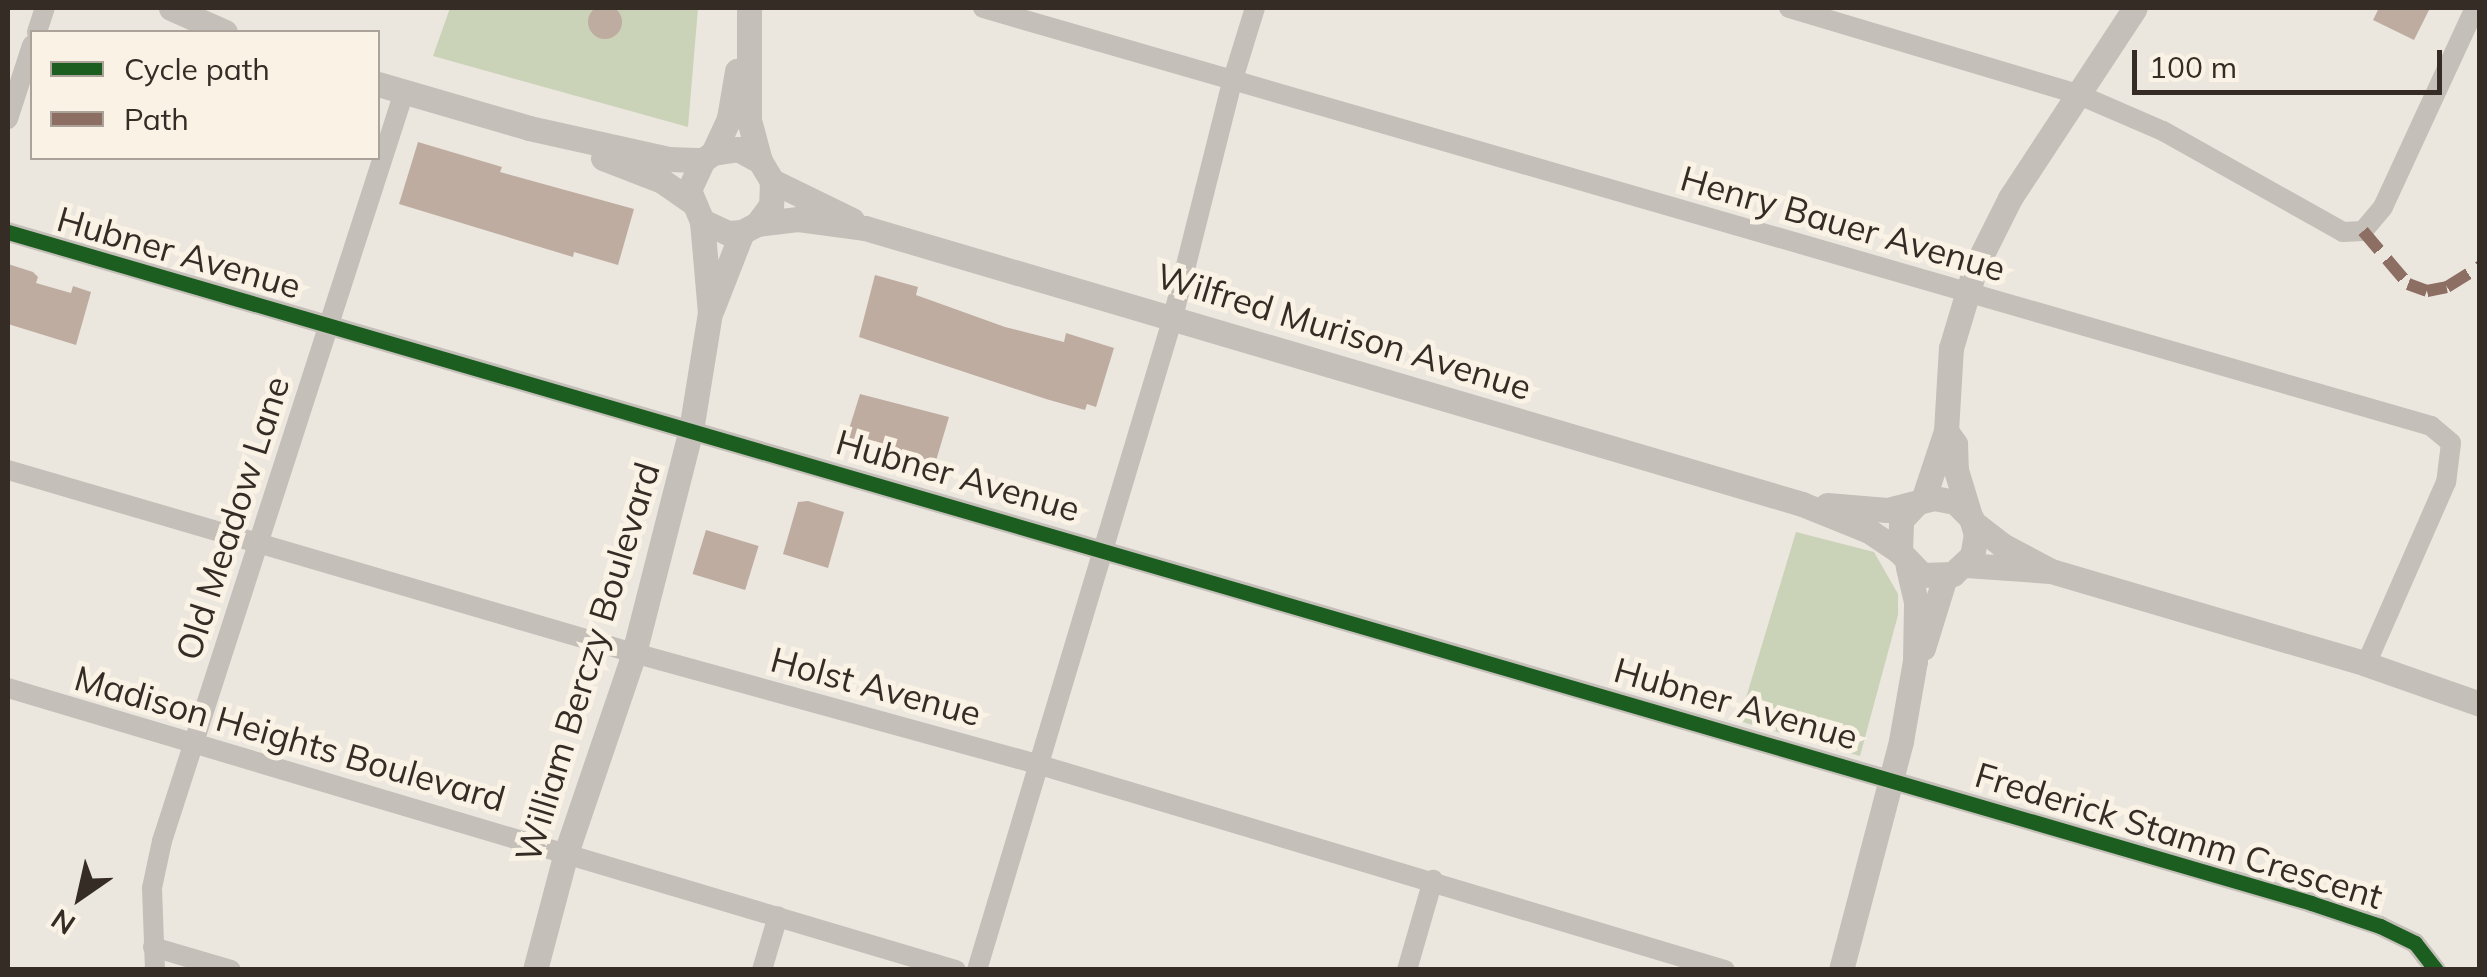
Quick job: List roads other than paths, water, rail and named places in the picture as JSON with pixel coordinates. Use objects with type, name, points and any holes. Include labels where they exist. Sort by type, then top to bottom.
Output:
[{"type":"street","points":[[171,8],[220,30]]},
{"type":"street","name":"Henry Bauer Avenue","points":[[982,8],[2432,426],[2452,443],[2446,482],[2366,664]]},
{"type":"street","points":[[977,970],[1173,317],[1232,78],[1255,8]]},
{"type":"street","points":[[1789,8],[2075,93],[2162,132],[2343,232],[2364,231],[2382,207],[2476,8]]},
{"type":"street","points":[[1842,970],[1891,780],[1915,660],[1916,602],[1904,559],[1901,520],[1920,502],[1946,432],[1951,348],[1968,293],[2010,198],[2075,93],[2135,8]]},
{"type":"street","points":[[696,211],[691,179],[729,118],[748,20]]},
{"type":"street","points":[[529,128],[652,176],[728,233],[750,228],[772,205],[766,170],[749,120],[748,20]]},
{"type":"street","points":[[8,119],[30,51]]},
{"type":"street","points":[[380,85],[529,128],[669,159],[738,149],[766,170]]},
{"type":"street","name":"Old Meadow Lane","points":[[155,970],[152,888],[192,745],[404,92]]},
{"type":"street","name":"Wilfred Murison Avenue","points":[[766,170],[865,228]]},
{"type":"street","name":"William Berczy Boulevard","points":[[696,211],[710,314]]},
{"type":"street","name":"Wilfred Murison Avenue","points":[[750,228],[798,219],[865,228],[1802,504],[1869,531],[1904,559]]},
{"type":"street","name":"William Berczy Boulevard","points":[[535,970],[566,853],[634,653],[691,430],[710,314],[750,228]]},
{"type":"street","name":"Hubner Avenue","points":[[8,232],[1891,780]]},
{"type":"street","points":[[1915,660],[1956,571],[1976,546],[1956,470],[1955,444],[1946,432]]},
{"type":"street","name":"Holst Avenue","points":[[8,470],[634,653],[1040,765],[1725,970]]},
{"type":"street","points":[[1920,502],[1955,502],[2002,545],[2051,572],[2366,664],[2480,704]]},
{"type":"street","name":"Wilfred Murison Avenue","points":[[1802,504],[1886,510],[1920,502]]},
{"type":"street","points":[[1904,559],[1929,577],[1956,571],[2051,572]]},
{"type":"street","name":"Madison Heights Boulevard","points":[[8,688],[956,970]]},
{"type":"street","name":"Frederick Stamm Crescent","points":[[1891,780],[2380,926],[2415,943],[2436,970]]},
{"type":"street","points":[[1407,970],[1433,880]]},
{"type":"street","points":[[762,970],[778,916]]},
{"type":"street","points":[[154,947],[231,970]]}]
